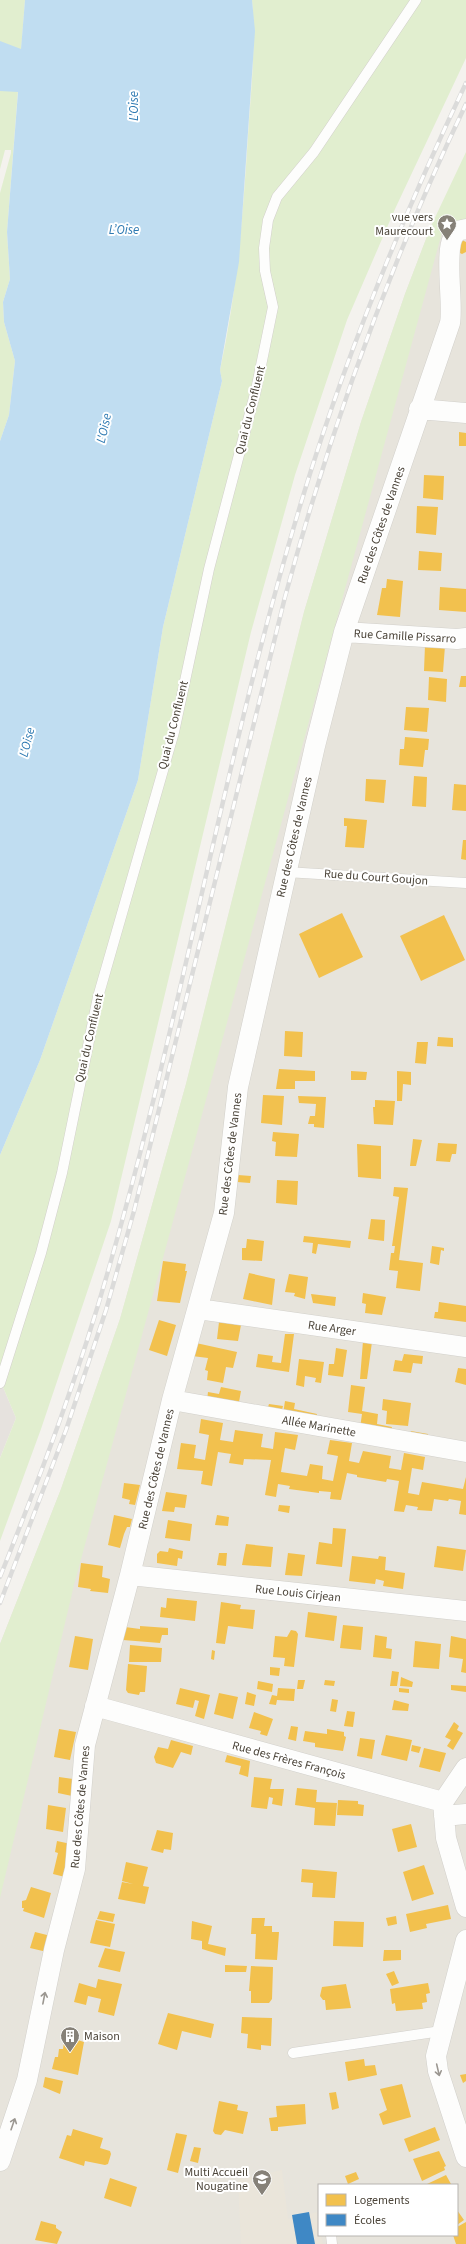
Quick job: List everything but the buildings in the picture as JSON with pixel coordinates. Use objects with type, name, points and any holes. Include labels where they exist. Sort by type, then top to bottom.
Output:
[{"type":"street","name":"Rue des Côtes de Vannes","points":[[0,2161],[27,2080],[54,1950],[75,1869],[84,1745],[130,1574],[172,1400],[224,1213],[238,1087],[315,746],[344,632],[450,323],[452,300],[448,255],[451,243],[457,232],[466,229]]},
{"type":"street","points":[[420,408],[466,413]]},
{"type":"street","name":"Rue Camille Pissarro","points":[[344,632],[457,639],[466,638]]},
{"type":"street","name":"Rue Arger","points":[[198,1309],[466,1347]]},
{"type":"street","name":"Allée Marinette","points":[[172,1400],[466,1452]]},
{"type":"street","name":"Rue Louis Cirjean","points":[[130,1574],[466,1611]]},
{"type":"street","name":"Rue des Frères François","points":[[95,1706],[444,1809]]},
{"type":"street","points":[[466,1768],[444,1809],[446,1838],[466,1907]]},
{"type":"street","points":[[444,1809],[466,1814]]},
{"type":"street","points":[[466,1940],[440,2031],[436,2056],[438,2072],[466,2157]]},
{"type":"lane","name":"Quai du Confluent","points":[[0,1383],[45,1238],[62,1173],[98,996],[174,732],[209,569],[256,390],[273,307],[265,271],[264,248],[268,220],[277,197],[314,152],[416,0]]},
{"type":"lane","name":"Rue du Court Goujon","points":[[286,872],[466,883]]},
{"type":"lane","points":[[293,2053],[440,2031]]},
{"type":"shaded area","points":[[466,224],[466,2244],[0,2244],[0,1644],[61,1489],[120,1319],[186,1084],[304,612],[361,422],[405,294],[431,226]]},
{"type":"shaded area","points":[[0,1380],[16,1418],[0,1458]]},
{"type":"shaded area","name":"Multi Accueil Nougatine","points":[[282,2170],[288,2219],[317,2212],[318,2236],[321,2236],[323,2244],[241,2244],[238,2180]]},
{"type":"green space","points":[[0,0],[25,0],[7,232],[10,279],[3,302],[4,322],[15,361],[9,415],[0,441],[0,193],[11,150],[5,150],[0,169]]},
{"type":"green space","points":[[252,0],[466,0],[466,58],[395,209],[347,320],[295,475],[251,632],[111,1221],[41,1429],[0,1541],[0,1458],[16,1418],[0,1380],[0,1155],[40,1060],[138,780],[163,627],[222,381],[220,370],[235,283],[244,195],[253,68]]},
{"type":"green space","points":[[466,152],[466,224],[444,225],[74,1585],[0,1898],[0,1644],[61,1489],[120,1319],[186,1084],[304,612],[361,422],[405,294],[431,226]]},
{"type":"water","name":"L’Oise","points":[[25,0],[252,0],[255,31],[239,262],[220,370],[222,381],[163,627],[138,780],[40,1060],[0,1155],[0,441],[9,415],[15,361],[4,322],[3,302],[10,279],[7,232],[18,92],[0,91],[0,41],[21,49]]},
{"type":"railway","points":[[0,1577],[60,1418],[88,1338],[112,1257],[162,1067],[228,779],[252,683],[304,493],[339,388],[398,234],[466,83]]},
{"type":"railway","points":[[0,1603],[66,1430],[106,1310],[134,1211],[285,597],[322,471],[342,408],[387,285],[438,164],[466,104]]},
{"type":"place","name":"vue vers Maurecourt","points":[[447,241]]},
{"type":"place","name":"Maison","points":[[70,2053]]},
{"type":"place","name":"Multi Accueil Nougatine","points":[[262,2196]]},
{"type":"water label","name":"L'Oise","points":[[133,106]]},
{"type":"water label","name":"L'Oise","points":[[103,428]]},
{"type":"water label","name":"L'Oise","points":[[26,742]]}]
